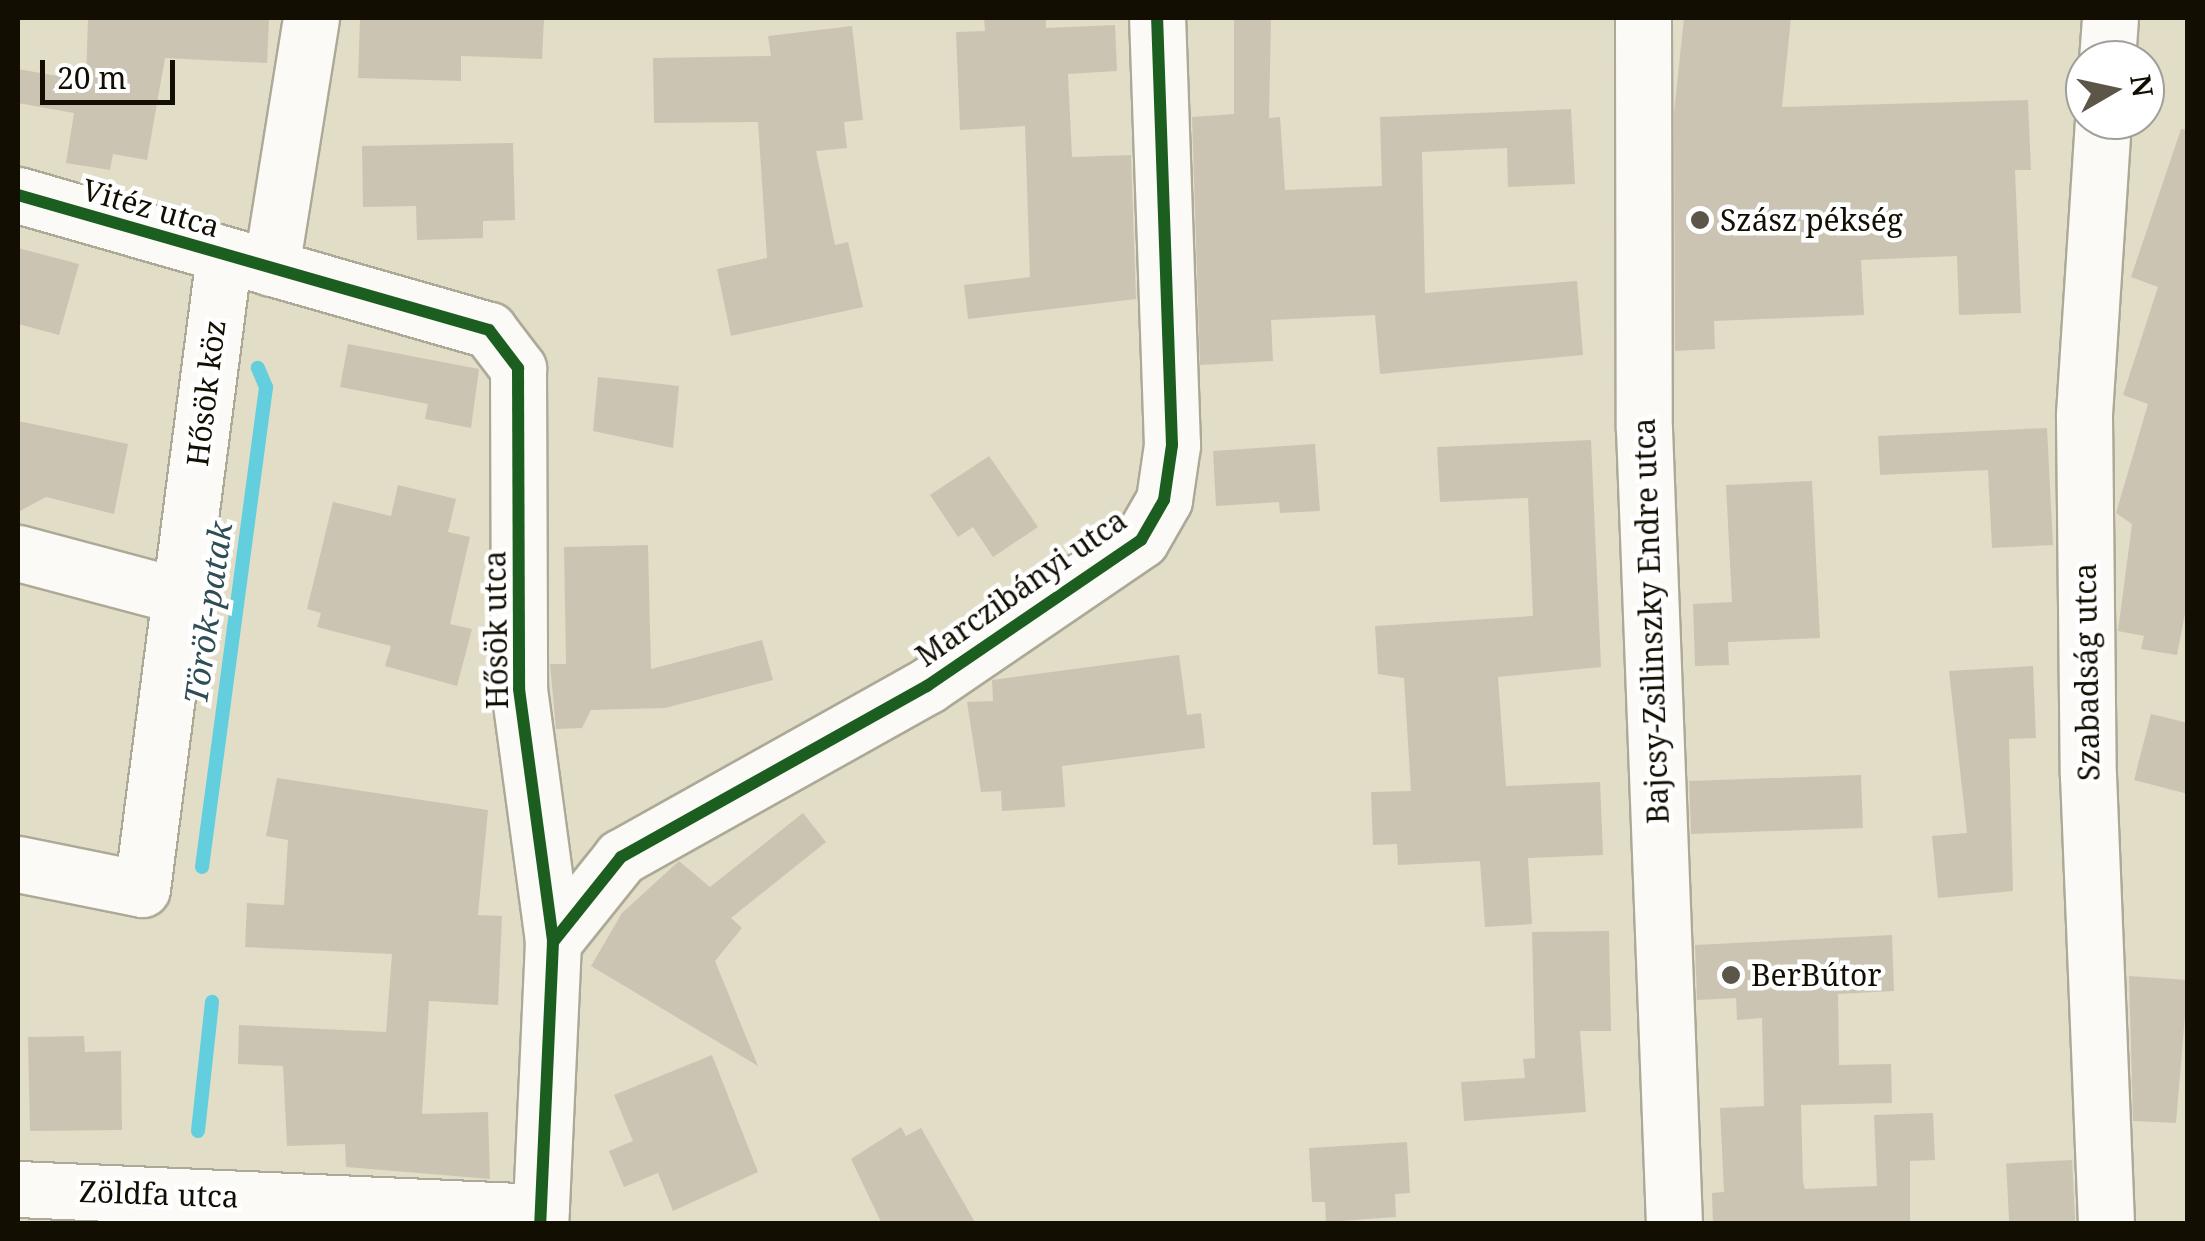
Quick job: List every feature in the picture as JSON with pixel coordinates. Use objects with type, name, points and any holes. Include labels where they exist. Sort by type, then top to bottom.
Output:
[{"type":"street","points":[[248,262],[311,18]]},
{"type":"street","name":"Marczibányi utca","points":[[552,942],[621,856],[928,686],[1141,540],[1164,500],[1172,445],[1156,18]]},
{"type":"street","name":"Bajcsy-Zsilinszky Endre utca","points":[[1643,18],[1645,449],[1674,1224]]},
{"type":"street","name":"Szabadság utca","points":[[2102,140],[2084,416],[2088,775],[2106,1224]]},
{"type":"street","name":"Vitéz utca","points":[[18,194],[248,262]]},
{"type":"street","name":"Hősök köz","points":[[18,864],[142,889],[180,596],[248,262]]},
{"type":"street","name":"Hősök utca","points":[[248,262],[489,330],[518,368],[518,689],[552,942],[540,1218]]},
{"type":"street","points":[[18,553],[180,596]]},
{"type":"street","name":"Zöldfa utca","points":[[18,1189],[159,1208],[540,1218]]},
{"type":"building","points":[[88,18],[269,18],[267,63],[165,58],[147,160],[113,154],[110,170],[66,163],[74,113],[18,103],[18,69],[86,81]]},
{"type":"building","points":[[360,18],[544,19],[542,59],[461,56],[461,81],[358,78]]},
{"type":"building","points":[[984,18],[1046,18],[1046,28],[1115,25],[1117,71],[1068,74],[1072,157],[1131,155],[1136,299],[968,319],[964,285],[1030,277],[1025,126],[960,130],[956,32],[985,31]]},
{"type":"building","points":[[1234,18],[1271,18],[1269,118],[1280,117],[1285,190],[1382,186],[1380,117],[1571,109],[1575,184],[1508,187],[1507,148],[1422,152],[1425,293],[1577,281],[1583,355],[1380,374],[1375,315],[1271,320],[1273,361],[1200,365],[1192,117],[1234,114]]},
{"type":"building","points":[[1684,18],[1791,18],[1782,107],[2028,100],[2031,170],[2015,170],[2021,313],[1959,315],[1957,256],[1861,260],[1864,315],[1714,321],[1715,349],[1675,351],[1674,112]]},
{"type":"building","points":[[852,26],[863,120],[844,122],[847,148],[816,151],[835,245],[848,242],[863,307],[731,336],[717,269],[767,258],[758,122],[654,123],[653,58],[771,56],[768,36]]},
{"type":"building","points":[[2181,129],[2188,130],[2188,598],[2177,655],[2141,649],[2144,636],[2118,631],[2132,524],[2116,513],[2148,404],[2123,395],[2158,287],[2131,277]]},
{"type":"building","points":[[513,143],[515,220],[483,221],[483,238],[417,240],[416,206],[363,207],[362,146]]},
{"type":"building","points":[[18,248],[79,264],[59,335],[18,324]]},
{"type":"building","points":[[348,344],[479,369],[471,428],[425,419],[428,404],[340,387]]},
{"type":"building","points":[[598,377],[679,386],[673,448],[593,431]]},
{"type":"building","points":[[18,421],[128,444],[114,514],[46,497],[18,512]]},
{"type":"building","points":[[2047,428],[2053,545],[1992,548],[1988,470],[1880,475],[1878,436]]},
{"type":"building","points":[[1591,440],[1601,667],[1498,677],[1506,786],[1600,782],[1603,855],[1528,858],[1532,924],[1485,927],[1480,861],[1398,865],[1397,844],[1373,845],[1371,792],[1411,791],[1404,678],[1378,674],[1375,626],[1533,616],[1528,498],[1440,502],[1437,447]]},
{"type":"building","points":[[1315,444],[1320,511],[1280,513],[1279,502],[1216,506],[1213,451]]},
{"type":"building","points":[[989,456],[1038,527],[993,557],[973,527],[958,537],[930,495]]},
{"type":"building","points":[[1812,481],[1820,638],[1728,642],[1729,665],[1695,666],[1693,604],[1732,602],[1726,485]]},
{"type":"building","points":[[398,485],[456,499],[448,532],[470,537],[450,624],[472,629],[457,686],[385,666],[391,646],[317,627],[321,613],[307,609],[333,502],[391,516]]},
{"type":"building","points":[[648,545],[651,669],[762,640],[773,680],[665,708],[591,710],[582,728],[556,729],[550,664],[566,664],[564,547]]},
{"type":"building","points":[[1179,655],[1187,715],[1201,713],[1205,748],[1062,766],[1065,807],[1002,811],[1001,791],[981,792],[967,702],[993,701],[992,680]]},
{"type":"building","points":[[2033,666],[2036,738],[2009,739],[2013,891],[1938,898],[1932,836],[1967,833],[1949,671]]},
{"type":"building","points":[[2151,714],[2188,723],[2188,794],[2134,780]]},
{"type":"building","points":[[1861,775],[1863,828],[1691,834],[1689,781]]},
{"type":"building","points":[[277,778],[488,810],[478,915],[502,916],[498,1005],[429,1001],[422,1114],[488,1112],[490,1179],[346,1167],[345,1144],[287,1146],[283,1066],[238,1064],[239,1025],[386,1032],[392,954],[245,947],[247,903],[284,905],[288,840],[266,836]]},
{"type":"building","points":[[803,813],[826,842],[731,918],[742,928],[715,961],[758,1066],[591,966],[622,913],[679,861],[710,887]]},
{"type":"building","points":[[1609,931],[1611,1031],[1580,1031],[1586,1112],[1464,1121],[1461,1082],[1525,1078],[1523,1059],[1535,1058],[1532,932]]},
{"type":"building","points":[[1892,935],[1894,991],[1838,994],[1839,1065],[1891,1064],[1892,1103],[1801,1105],[1803,1182],[1805,1189],[1877,1186],[1874,1115],[1933,1113],[1935,1160],[1910,1161],[1910,1224],[1713,1224],[1712,1193],[1724,1192],[1720,1108],[1764,1106],[1762,1018],[1737,1020],[1736,998],[1697,1000],[1695,945]]},
{"type":"building","points":[[2129,976],[2188,980],[2176,1123],[2133,1121]]},
{"type":"building","points":[[84,1036],[85,1052],[121,1051],[122,1130],[30,1131],[28,1037]]},
{"type":"building","points":[[712,1055],[758,1172],[673,1211],[658,1173],[624,1187],[609,1151],[633,1141],[614,1095]]},
{"type":"building","points":[[901,1127],[906,1136],[921,1128],[976,1224],[882,1224],[851,1159]]},
{"type":"building","points":[[1407,1142],[1410,1193],[1395,1194],[1396,1217],[1326,1222],[1325,1202],[1312,1202],[1309,1148]]},
{"type":"building","points":[[2072,1160],[2075,1224],[2009,1224],[2006,1163]]},
{"type":"waterway","name":"Török-patak","points":[[202,867],[266,387],[258,368]]},
{"type":"waterway","name":"Török-patak","points":[[198,1131],[212,1002]]},
{"type":"cycle path","points":[[553,942],[621,857],[927,686],[1141,540],[1164,500],[1172,445],[1157,18]]},
{"type":"cycle path","points":[[18,195],[489,330],[518,368],[519,689],[553,942],[540,1224]]},
{"type":"place","name":"Szász pékség","points":[[1700,220]]},
{"type":"place","name":"BerBútor","points":[[1731,975]]}]
